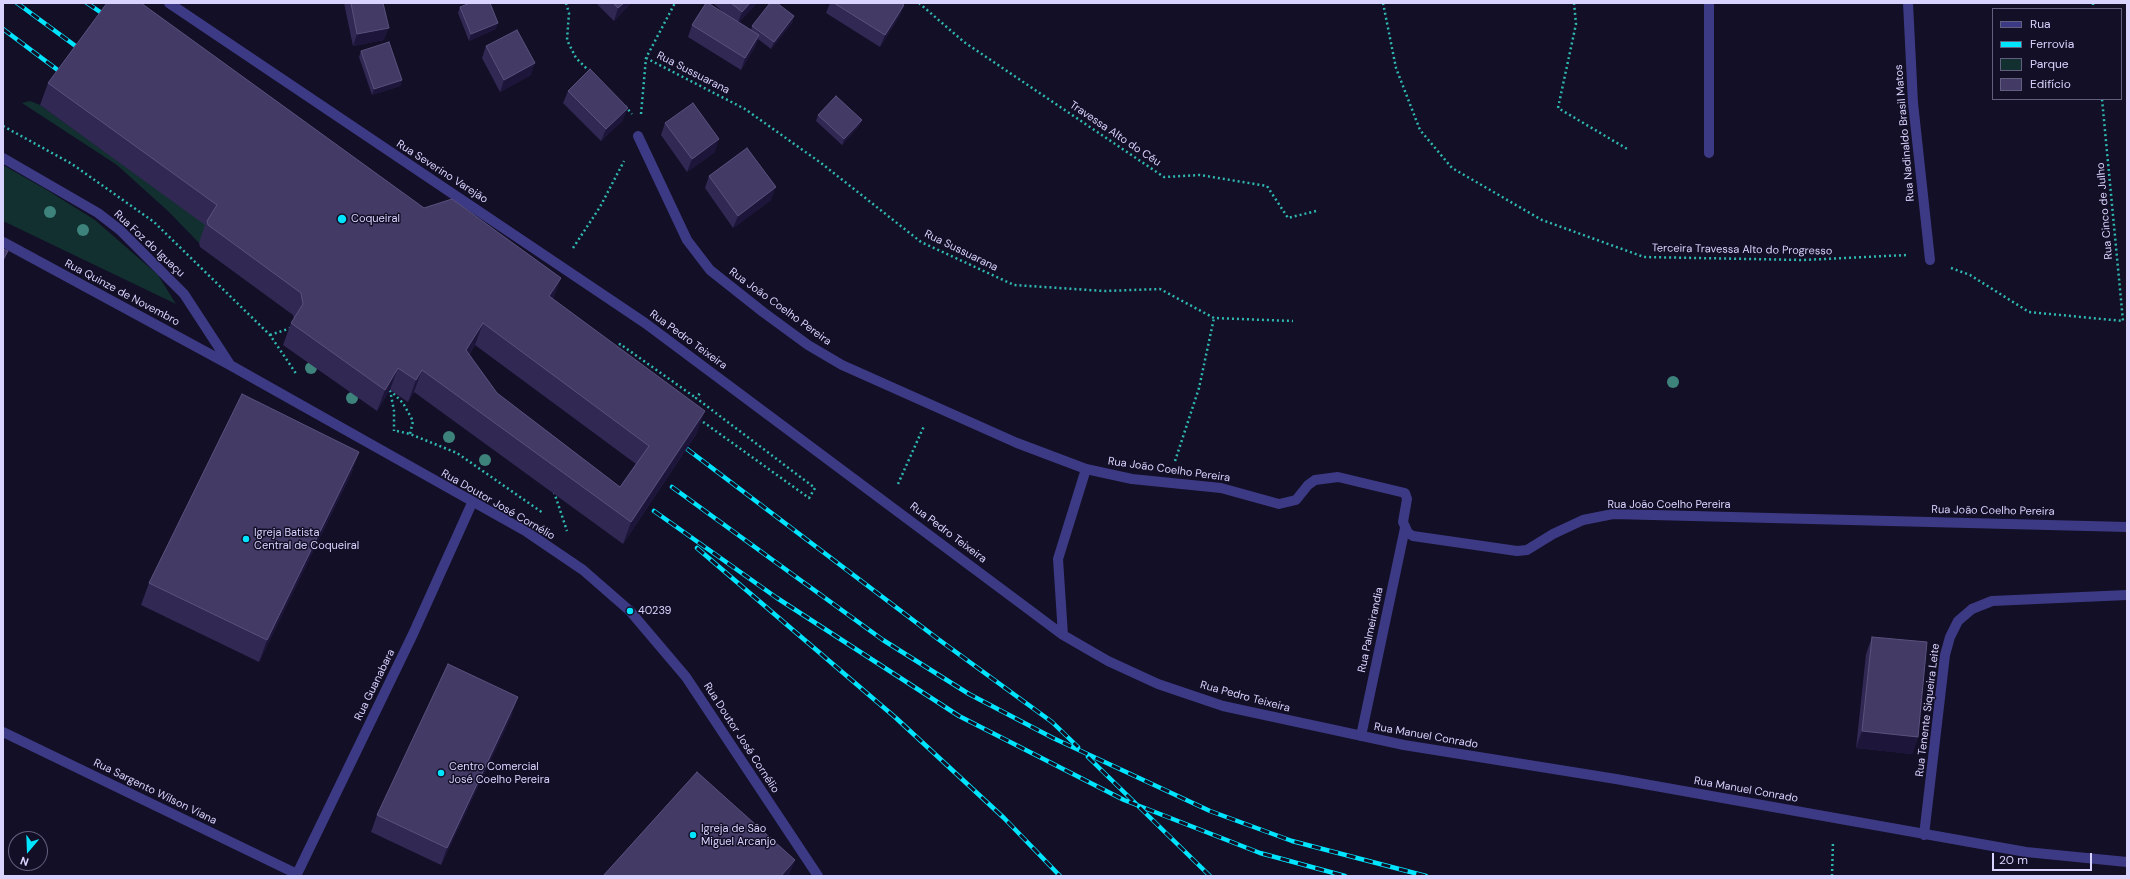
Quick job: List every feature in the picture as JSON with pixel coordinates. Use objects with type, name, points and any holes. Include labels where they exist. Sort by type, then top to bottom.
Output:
[{"type":"street","name":"Rua Severino Varejão","points":[[169,3],[562,266]]},
{"type":"street","points":[[1709,3],[1709,153]]},
{"type":"street","name":"Rua Nadinaldo Brasil Matos","points":[[1908,3],[1913,103],[1930,260]]},
{"type":"street","name":"Rua João Coelho Pereira","points":[[638,136],[687,240],[710,270],[763,312],[815,349],[842,365],[1017,443],[1086,469],[1132,479],[1221,488],[1279,504],[1296,500],[1308,485],[1315,480],[1338,477],[1405,494],[1407,499],[1404,522],[1405,528],[1413,536],[1517,550],[1528,550],[1553,534],[1583,520],[1614,514],[2127,527]]},
{"type":"street","name":"Rua Foz do Iguaçu","points":[[3,158],[98,213],[120,230],[184,294],[230,365]]},
{"type":"street","name":"Rua Quinze de Novembro","points":[[3,242],[230,365]]},
{"type":"street","name":"Rua Pedro Teixeira","points":[[562,266],[646,323],[1063,635],[1108,661],[1158,684],[1223,706],[1361,736]]},
{"type":"street","name":"Rua Doutor José Cornélio","points":[[230,365],[472,503],[527,532],[583,570],[630,611],[686,677],[818,876]]},
{"type":"street","points":[[1063,635],[1058,559],[1086,469]]},
{"type":"street","name":"Rua Guanabara","points":[[297,875],[413,634],[472,503]]},
{"type":"street","name":"Rua Palmeirandia","points":[[1361,736],[1405,528]]},
{"type":"street","name":"Rua Tenente Siqueira Leite","points":[[1924,835],[1945,656],[1950,637],[1958,621],[1972,609],[1992,601],[2127,595]]},
{"type":"street","name":"Rua Sargento Wilson Viana","points":[[3,732],[297,875]]},
{"type":"street","name":"Rua Manuel Conrado","points":[[1361,736],[1419,748],[1616,779],[2026,852],[2127,862]]},
{"type":"path","points":[[566,3],[569,13],[567,40],[576,58],[592,74]]},
{"type":"path","points":[[562,266],[600,207],[638,136],[646,58],[675,3]]},
{"type":"path","name":"Travessa Alto do Céu","points":[[919,3],[964,42],[1164,178],[1200,175],[1267,186],[1288,218],[1316,211]]},
{"type":"path","name":"Terceira Travessa Alto do Progresso","points":[[1383,3],[1396,68],[1420,130],[1452,168],[1542,220],[1644,257],[1803,260],[1916,255],[1970,275],[2029,312],[2124,321]]},
{"type":"path","points":[[1574,3],[1576,24],[1558,108],[1629,150]]},
{"type":"path","name":"Rua Sussuarana","points":[[646,58],[745,109],[821,163],[921,242],[1014,285],[1104,291],[1160,289],[1214,318],[1293,321]]},
{"type":"path","name":"Rua Cinco de Julho","points":[[2102,100],[2124,321]]},
{"type":"path","points":[[624,106],[640,122]]},
{"type":"path","points":[[3,126],[72,164],[154,222],[270,336],[300,380]]},
{"type":"path","points":[[1167,483],[1199,388],[1214,318]]},
{"type":"path","points":[[270,336],[295,326]]},
{"type":"path","points":[[616,350],[620,344],[696,398],[815,488],[809,498],[694,415]]},
{"type":"path","points":[[696,398],[715,374]]},
{"type":"path","points":[[394,431],[394,411],[390,390],[403,403],[413,421],[410,434]]},
{"type":"path","points":[[889,504],[932,406]]},
{"type":"path","points":[[388,430],[410,434],[456,453],[544,514]]},
{"type":"path","points":[[553,491],[583,570]]},
{"type":"path","points":[[562,527],[567,531]]},
{"type":"path","points":[[1832,876],[1833,818]]},
{"type":"green space","points":[[30,101],[40,105],[209,227],[199,243],[169,212],[117,165],[22,103]]},
{"type":"green space","points":[[3,165],[95,220],[158,275],[176,304],[3,221]]},
{"type":"building","name":"Coqueiral","points":[[107,3],[141,3],[424,208],[452,199],[561,278],[549,296],[705,411],[631,522],[422,370],[416,380],[398,368],[385,390],[291,323],[303,304],[301,293],[208,225],[207,221],[217,205],[48,83]],"holes":[[[483,323],[649,446],[620,487],[497,393],[466,350]]]},
{"type":"building","points":[[351,3],[383,3],[389,28],[357,34]]},
{"type":"building","points":[[470,3],[490,3],[498,23],[471,34],[460,7]]},
{"type":"building","points":[[613,3],[624,3],[618,8]]},
{"type":"building","points":[[706,3],[759,35],[745,58],[692,25]]},
{"type":"building","points":[[731,3],[750,3],[742,12]]},
{"type":"building","points":[[770,3],[777,3],[794,16],[774,42],[752,26]]},
{"type":"building","points":[[834,3],[901,3],[904,5],[885,35]]},
{"type":"building","points":[[517,30],[535,63],[504,80],[486,46]]},
{"type":"building","points":[[389,42],[402,80],[374,89],[361,51]]},
{"type":"building","points":[[590,69],[628,108],[606,129],[568,91]]},
{"type":"building","points":[[836,96],[862,120],[844,139],[818,115]]},
{"type":"building","points":[[693,103],[719,139],[692,159],[665,123]]},
{"type":"building","points":[[747,148],[776,187],[738,216],[709,176]]},
{"type":"building","points":[[3,249],[8,251],[3,260]]},
{"type":"building","name":"Igreja Batista Central de Coqueiral","points":[[242,394],[359,452],[267,640],[149,583]]},
{"type":"building","points":[[1872,637],[1927,642],[1918,737],[1862,731]]},
{"type":"building","name":"Centro Comercial José Coelho Pereira","points":[[448,664],[518,697],[447,848],[377,815]]},
{"type":"building","name":"Igreja de São Miguel Arcanjo","points":[[697,772],[795,860],[781,876],[603,876]]},
{"type":"railway","points":[[17,3],[81,50]]},
{"type":"railway","points":[[87,3],[106,16]]},
{"type":"railway","points":[[3,29],[63,74]]},
{"type":"railway","points":[[687,449],[938,639],[1052,722],[1078,747]]},
{"type":"railway","points":[[672,487],[883,640],[969,694],[1053,738],[1210,811],[1292,841],[1426,876]]},
{"type":"railway","points":[[654,511],[777,598],[959,716],[1124,800],[1260,853],[1345,876]]},
{"type":"railway","points":[[697,548],[896,718],[1004,818],[1060,876]]},
{"type":"railway","points":[[1088,757],[1210,876]]},
{"type":"place","name":"Coqueiral","points":[[342,219]]},
{"type":"place","name":"Igreja Batista Central de Coqueiral","points":[[246,539]]},
{"type":"place","name":"40239","points":[[630,611]]},
{"type":"place","name":"Centro Comercial José Coelho Pereira","points":[[441,773]]},
{"type":"place","name":"Igreja de São Miguel Arcanjo","points":[[693,835]]}]
